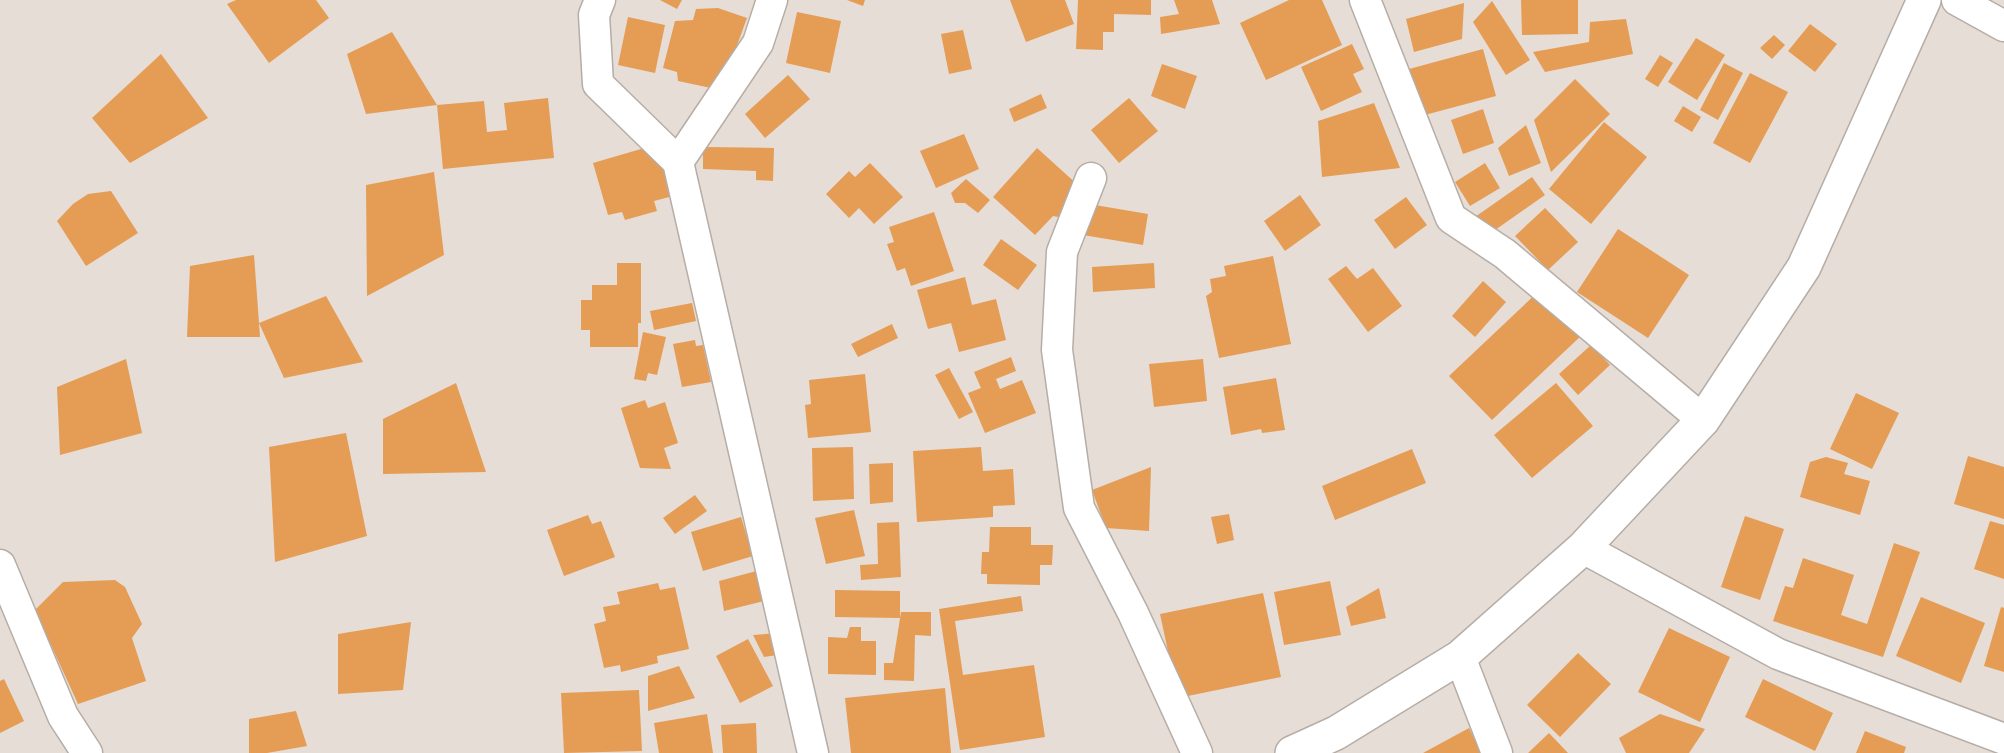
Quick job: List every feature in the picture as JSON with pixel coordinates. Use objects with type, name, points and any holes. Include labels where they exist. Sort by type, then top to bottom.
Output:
[{"type":"main road","points":[[1292,753],[1336,733],[1460,657],[1583,549],[1703,420],[1804,267],[1924,0]]},
{"type":"street","points":[[600,0],[594,15],[598,84],[678,162],[813,753]]},
{"type":"street","points":[[678,162],[758,43],[772,0]]},
{"type":"street","points":[[1365,0],[1450,218],[1505,254],[1703,420]]},
{"type":"street","points":[[1957,0],[2004,26]]},
{"type":"street","points":[[1091,178],[1062,252],[1057,350],[1079,508],[1133,613],[1197,753]]},
{"type":"street","points":[[1583,549],[1778,654],[2004,739]]},
{"type":"street","points":[[0,565],[63,716],[87,753]]},
{"type":"street","points":[[1460,657],[1497,753]]},
{"type":"building","points":[[236,0],[316,0],[329,18],[269,63],[227,4]]},
{"type":"building","points":[[660,0],[682,0],[677,9]]},
{"type":"building","points":[[847,0],[865,0],[863,6]]},
{"type":"building","points":[[1010,0],[1065,0],[1074,24],[1026,42]]},
{"type":"building","points":[[1078,0],[1151,0],[1151,15],[1114,14],[1114,32],[1103,32],[1103,50],[1076,49]]},
{"type":"building","points":[[1174,0],[1212,0],[1220,24],[1161,34],[1160,17],[1179,14]]},
{"type":"building","points":[[1289,0],[1322,0],[1342,45],[1266,80],[1240,23]]},
{"type":"building","points":[[1521,0],[1578,0],[1578,34],[1522,35]]},
{"type":"building","points":[[1492,1],[1530,60],[1506,75],[1473,22]]},
{"type":"building","points":[[1464,3],[1462,39],[1414,52],[1406,19]]},
{"type":"building","points":[[718,8],[747,18],[724,81],[713,82],[711,88],[678,81],[677,72],[663,68],[675,21],[693,20],[696,9]]},
{"type":"building","points":[[797,12],[841,21],[830,73],[786,63]]},
{"type":"building","points":[[628,17],[665,25],[655,73],[618,65]]},
{"type":"building","points":[[1626,19],[1633,54],[1545,72],[1533,52],[1589,42],[1590,22]]},
{"type":"building","points":[[1810,24],[1837,44],[1815,72],[1788,51]]},
{"type":"building","points":[[963,30],[972,69],[949,74],[941,34]]},
{"type":"building","points":[[392,32],[437,105],[366,114],[347,54]]},
{"type":"building","points":[[1774,35],[1785,45],[1772,59],[1760,48]]},
{"type":"building","points":[[1696,38],[1725,55],[1697,100],[1668,82]]},
{"type":"building","points":[[1352,44],[1364,69],[1353,74],[1362,92],[1321,111],[1301,67]]},
{"type":"building","points":[[1483,49],[1496,96],[1421,116],[1409,69]]},
{"type":"building","points":[[161,54],[208,118],[130,163],[92,118]]},
{"type":"building","points":[[1660,55],[1673,63],[1658,87],[1645,79]]},
{"type":"building","points":[[1724,63],[1743,73],[1718,120],[1700,110]]},
{"type":"building","points":[[1162,64],[1197,76],[1185,109],[1151,96]]},
{"type":"building","points":[[1750,73],[1788,92],[1750,163],[1713,143]]},
{"type":"building","points":[[788,75],[810,99],[765,138],[745,114]]},
{"type":"building","points":[[1575,79],[1610,114],[1551,172],[1534,120]]},
{"type":"building","points":[[1041,94],[1047,108],[1014,122],[1009,109]]},
{"type":"building","points":[[548,98],[554,158],[443,169],[437,105],[484,101],[487,132],[507,130],[504,103]]},
{"type":"building","points":[[1129,98],[1158,131],[1119,163],[1091,130]]},
{"type":"building","points":[[1374,103],[1400,168],[1322,177],[1318,121]]},
{"type":"building","points":[[1683,106],[1701,117],[1692,132],[1674,121]]},
{"type":"building","points":[[1483,109],[1494,143],[1463,154],[1451,120]]},
{"type":"building","points":[[1604,122],[1647,157],[1591,224],[1549,189]]},
{"type":"building","points":[[1526,125],[1541,163],[1509,176],[1498,148]]},
{"type":"building","points":[[964,134],[979,169],[936,188],[920,151]]},
{"type":"building","points":[[658,144],[673,196],[654,201],[657,211],[625,220],[622,212],[608,215],[593,163]]},
{"type":"building","points":[[703,147],[774,148],[773,181],[756,180],[756,171],[703,169]]},
{"type":"building","points":[[1037,148],[1079,186],[1074,200],[1058,217],[1053,216],[1035,235],[993,197]]},
{"type":"building","points":[[870,163],[903,197],[874,224],[859,208],[849,218],[826,194],[849,171],[855,177]]},
{"type":"building","points":[[1485,163],[1500,188],[1470,206],[1455,182]]},
{"type":"building","points":[[434,172],[444,255],[367,296],[366,185]]},
{"type":"building","points":[[1532,177],[1545,195],[1488,235],[1475,217]]},
{"type":"building","points":[[966,179],[990,200],[978,213],[965,203],[955,203],[951,193]]},
{"type":"building","points":[[111,191],[138,233],[86,266],[57,221],[73,204],[88,194]]},
{"type":"building","points":[[1300,195],[1321,225],[1285,251],[1264,221]]},
{"type":"building","points":[[1406,197],[1427,225],[1395,249],[1374,220]]},
{"type":"building","points":[[1089,204],[1148,214],[1143,245],[1083,235]]},
{"type":"building","points":[[1545,208],[1578,242],[1548,270],[1515,236]]},
{"type":"building","points":[[934,212],[954,271],[911,286],[905,268],[897,271],[887,244],[894,242],[889,227]]},
{"type":"building","points":[[1618,229],[1689,275],[1648,338],[1577,292]]},
{"type":"building","points":[[1001,239],[1037,265],[1018,290],[983,265]]},
{"type":"building","points":[[254,255],[260,337],[187,337],[190,266]]},
{"type":"building","points":[[1273,256],[1291,344],[1219,358],[1206,296],[1212,292],[1210,279],[1226,276],[1224,266]]},
{"type":"building","points":[[617,263],[641,263],[641,323],[638,323],[638,347],[590,347],[590,330],[581,330],[581,300],[592,300],[592,285],[617,285]]},
{"type":"building","points":[[1154,263],[1155,288],[1093,292],[1092,267]]},
{"type":"building","points":[[1346,266],[1357,279],[1373,268],[1402,306],[1368,332],[1328,279]]},
{"type":"building","points":[[965,277],[972,305],[996,299],[1006,340],[959,352],[951,323],[928,329],[917,290]]},
{"type":"building","points":[[1483,281],[1506,302],[1475,337],[1452,316]]},
{"type":"building","points":[[1540,290],[1583,334],[1492,420],[1449,376]]},
{"type":"building","points":[[326,296],[363,362],[284,378],[259,323]]},
{"type":"building","points":[[692,303],[696,321],[654,330],[650,311]]},
{"type":"building","points":[[892,324],[898,338],[858,357],[851,344]]},
{"type":"building","points":[[643,332],[666,337],[657,375],[648,373],[646,381],[634,379]]},
{"type":"building","points":[[695,340],[696,346],[703,345],[711,382],[682,387],[673,344]]},
{"type":"building","points":[[1591,345],[1610,365],[1578,395],[1559,374]]},
{"type":"building","points":[[1011,357],[1016,371],[996,379],[1000,389],[1022,380],[1036,413],[985,433],[968,393],[981,388],[974,372]]},
{"type":"building","points":[[126,359],[142,433],[60,455],[57,387]]},
{"type":"building","points":[[1203,359],[1207,401],[1154,407],[1149,364]]},
{"type":"building","points":[[949,368],[973,412],[959,419],[935,375]]},
{"type":"building","points":[[865,374],[871,432],[808,438],[805,405],[811,404],[809,380]]},
{"type":"building","points":[[1276,378],[1285,430],[1262,433],[1261,429],[1231,435],[1223,387]]},
{"type":"building","points":[[456,383],[486,472],[383,474],[383,419]]},
{"type":"building","points":[[1556,383],[1593,426],[1532,478],[1494,435]]},
{"type":"building","points":[[1856,393],[1899,413],[1872,469],[1830,449]]},
{"type":"building","points":[[645,400],[648,408],[665,402],[678,443],[664,448],[671,469],[640,468],[621,408]]},
{"type":"building","points":[[346,433],[367,536],[275,562],[269,447]]},
{"type":"building","points":[[853,447],[854,499],[813,501],[812,448]]},
{"type":"building","points":[[981,447],[983,471],[1013,469],[1015,505],[993,506],[993,517],[917,522],[913,451]]},
{"type":"building","points":[[1412,449],[1426,483],[1335,520],[1322,486]]},
{"type":"building","points":[[1968,456],[2004,467],[2004,519],[1954,504]]},
{"type":"building","points":[[1826,457],[1848,463],[1844,474],[1870,481],[1860,515],[1800,497],[1810,462]]},
{"type":"building","points":[[893,463],[893,502],[870,504],[869,464]]},
{"type":"building","points":[[1151,467],[1149,531],[1106,528],[1092,490]]},
{"type":"building","points":[[695,495],[707,511],[675,534],[663,518]]},
{"type":"building","points":[[854,510],[865,556],[826,564],[815,518]]},
{"type":"building","points":[[1229,514],[1234,540],[1217,544],[1211,517]]},
{"type":"building","points":[[588,515],[592,524],[601,521],[615,557],[564,576],[547,530]]},
{"type":"building","points":[[1745,516],[1784,529],[1760,600],[1721,587]]},
{"type":"building","points":[[741,517],[753,556],[703,571],[691,532]]},
{"type":"building","points":[[1990,521],[2004,525],[2004,579],[1974,569]]},
{"type":"building","points":[[899,522],[901,577],[861,580],[860,565],[878,564],[877,523]]},
{"type":"building","points":[[990,527],[1031,527],[1031,545],[1053,545],[1052,565],[1040,565],[1040,585],[987,584],[987,574],[981,574],[982,552],[989,552]]},
{"type":"building","points":[[1894,543],[1920,552],[1883,657],[1773,621],[1785,586],[1793,588],[1803,558],[1854,575],[1841,615],[1867,624]]},
{"type":"building","points":[[764,569],[768,600],[724,611],[719,581]]},
{"type":"building","points":[[115,580],[125,587],[142,624],[132,638],[146,681],[78,704],[35,610],[63,582]]},
{"type":"building","points":[[1330,581],[1341,635],[1284,645],[1274,592]]},
{"type":"building","points":[[658,583],[660,590],[675,587],[689,649],[657,656],[658,663],[621,672],[620,665],[604,668],[594,624],[606,621],[603,607],[620,604],[617,592]]},
{"type":"building","points":[[1379,588],[1386,618],[1351,626],[1346,607]]},
{"type":"building","points":[[835,590],[900,591],[900,618],[835,617]]},
{"type":"building","points":[[1263,593],[1281,677],[1178,698],[1160,614]]},
{"type":"building","points":[[1021,596],[1023,611],[955,621],[963,675],[1034,665],[1045,737],[960,750],[939,609]]},
{"type":"building","points":[[1921,597],[1985,623],[1961,683],[1896,656]]},
{"type":"building","points":[[2001,607],[2004,608],[2004,672],[1984,666]]},
{"type":"building","points":[[901,612],[931,612],[931,636],[915,635],[914,681],[884,680],[884,663],[893,663]]},
{"type":"building","points":[[411,622],[403,690],[338,694],[338,634]]},
{"type":"building","points":[[850,627],[861,627],[861,641],[876,641],[876,675],[828,674],[828,637],[847,638]]},
{"type":"building","points":[[1669,628],[1730,657],[1700,722],[1638,692]]},
{"type":"building","points":[[779,633],[784,654],[764,657],[753,635]]},
{"type":"building","points":[[748,639],[773,686],[740,703],[716,656]]},
{"type":"building","points":[[1578,653],[1611,684],[1560,737],[1527,705]]},
{"type":"building","points":[[679,666],[695,698],[648,711],[648,676]]},
{"type":"building","points":[[4,679],[24,721],[0,733],[0,681]]},
{"type":"building","points":[[1763,679],[1833,713],[1815,751],[1745,717]]},
{"type":"building","points":[[945,688],[951,753],[851,753],[845,698]]},
{"type":"building","points":[[639,690],[642,751],[564,753],[561,693]]},
{"type":"building","points":[[296,711],[307,746],[267,753],[249,753],[249,719]]},
{"type":"building","points":[[707,714],[713,753],[659,753],[654,723]]},
{"type":"building","points":[[1660,714],[1705,729],[1689,753],[1626,753],[1619,738]]},
{"type":"building","points":[[756,723],[757,753],[723,753],[721,725]]},
{"type":"building","points":[[1469,728],[1482,753],[1423,753]]},
{"type":"building","points":[[1865,731],[1906,747],[1904,753],[1856,753]]},
{"type":"building","points":[[1549,733],[1568,753],[1528,753]]}]
